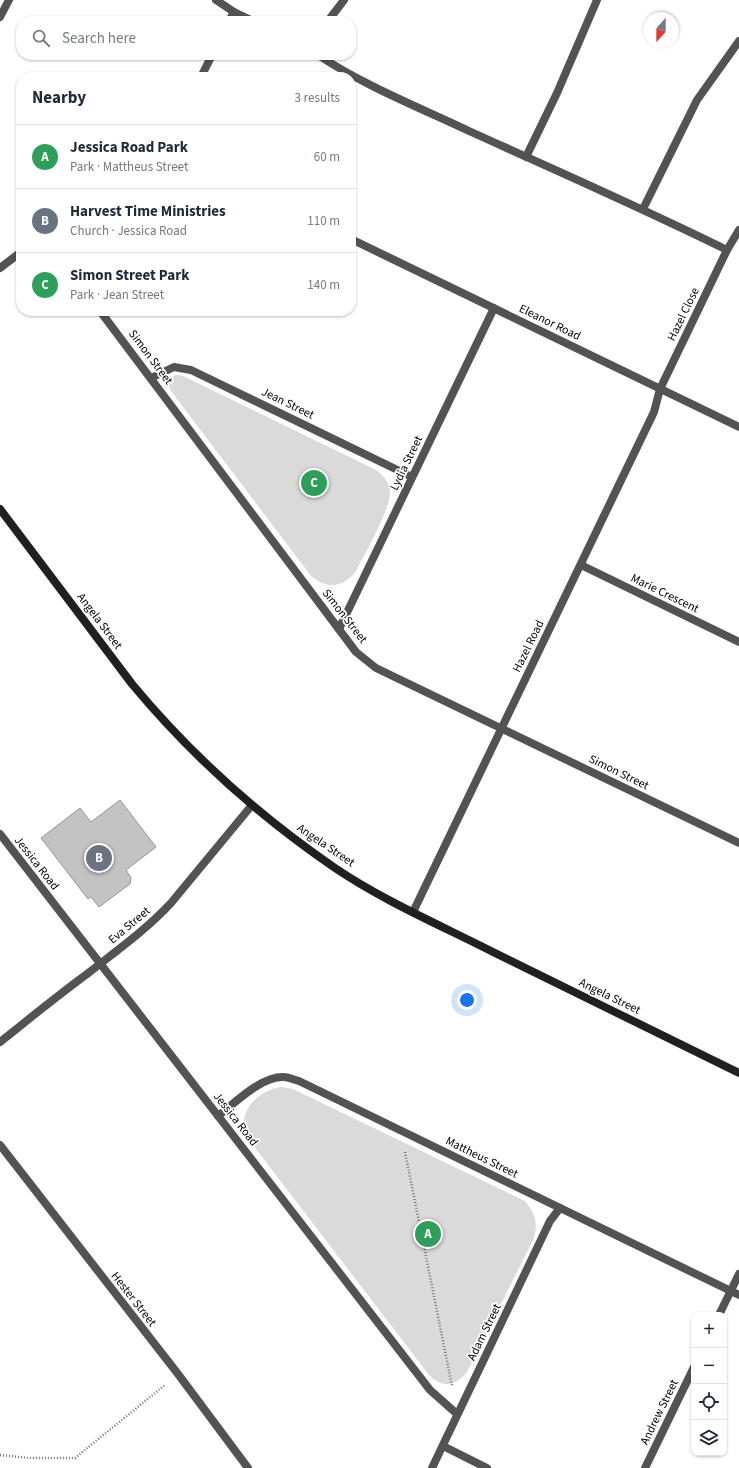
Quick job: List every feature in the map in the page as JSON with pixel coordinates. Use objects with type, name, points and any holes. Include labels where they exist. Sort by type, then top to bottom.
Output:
[{"type":"street","points":[[0,17],[9,0]]},
{"type":"street","points":[[216,0],[242,16]]},
{"type":"street","points":[[332,16],[344,0]]},
{"type":"street","points":[[526,157],[597,0]]},
{"type":"street","points":[[232,16],[234,12]]},
{"type":"street","points":[[643,209],[697,100],[739,41]]},
{"type":"street","points":[[204,72],[210,60]]},
{"type":"street","points":[[326,60],[345,72]]},
{"type":"street","points":[[356,78],[526,157],[643,209],[727,250]]},
{"type":"street","name":"Hazel Close","points":[[660,389],[727,250],[739,230]]},
{"type":"street","name":"Eleanor Road","points":[[356,241],[739,427]]},
{"type":"street","points":[[0,268],[16,256]]},
{"type":"street","name":"Lydia Street","points":[[339,629],[494,308]]},
{"type":"street","name":"Simon Street","points":[[104,316],[356,652],[376,668],[739,843]]},
{"type":"street","name":"Jean Street","points":[[151,378],[174,367],[191,370],[412,477]]},
{"type":"street","name":"Hazel Road","points":[[413,912],[654,412],[660,389]]},
{"type":"street","name":"Angela Street","points":[[0,509],[132,684],[152,707],[198,756],[252,805],[292,837],[337,869],[413,912],[739,1073]]},
{"type":"street","name":"Marie Crescent","points":[[581,565],[739,642]]},
{"type":"street","name":"Eva Street","points":[[0,1042],[158,918],[252,805]]},
{"type":"street","name":"Jessica Road","points":[[0,834],[430,1390],[457,1414]]},
{"type":"street","name":"Mattheus Street","points":[[218,1116],[248,1092],[262,1083],[272,1079],[284,1077],[298,1081],[739,1295]]},
{"type":"street","name":"Hester Street","points":[[0,1145],[178,1374],[248,1468]]},
{"type":"street","name":"Adam Street","points":[[432,1468],[550,1221],[560,1208]]},
{"type":"street","points":[[720,1312],[739,1274]]},
{"type":"street","name":"Andrew Street","points":[[645,1468],[691,1373]]},
{"type":"street","points":[[442,1446],[487,1468]]},
{"type":"path","points":[[401,1130],[457,1414]]},
{"type":"path","points":[[0,1454],[29,1458],[75,1458],[178,1374]]},
{"type":"shaded area","points":[[175,375],[183,376],[376,470],[384,477],[388,483],[390,493],[386,510],[355,573],[350,578],[339,584],[328,585],[311,576],[171,391],[169,382]]},
{"type":"shaded area","points":[[281,1087],[295,1090],[525,1201],[531,1210],[536,1223],[534,1238],[467,1372],[458,1381],[444,1384],[429,1375],[246,1136],[244,1118],[251,1104],[264,1093]]},
{"type":"building","points":[[120,800],[156,847],[126,870],[131,878],[130,884],[99,907],[91,897],[88,899],[41,838],[80,808],[91,822]]},
{"type":"place","name":"Simon Street Park","points":[[314,483]]},
{"type":"place","name":"Harvest Time Ministries","points":[[99,858]]},
{"type":"place","name":"Jessica Road Park","points":[[428,1234]]}]
